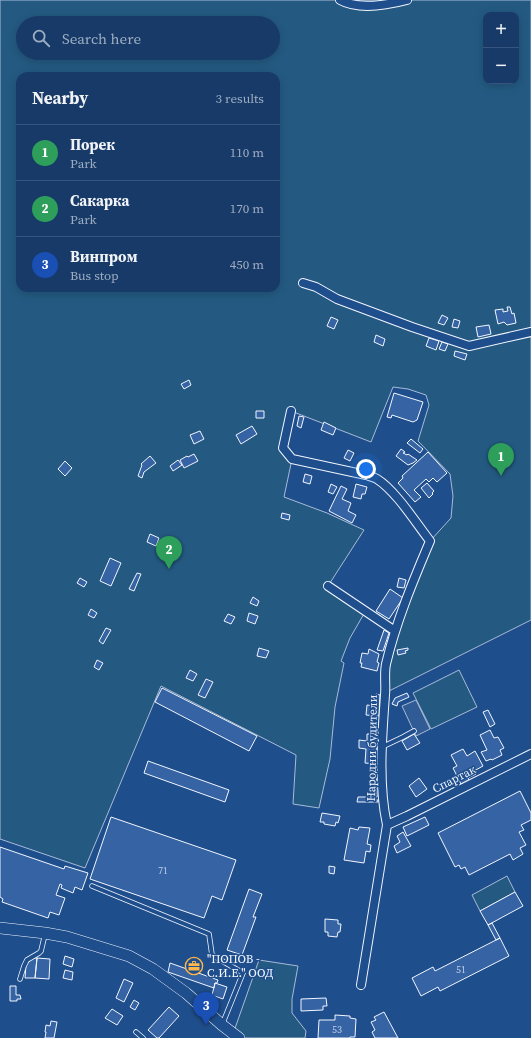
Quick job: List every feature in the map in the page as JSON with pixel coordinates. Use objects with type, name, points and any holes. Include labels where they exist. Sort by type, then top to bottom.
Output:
[{"type":"main road","points":[[0,928],[67,937],[129,956],[153,969],[186,993],[238,1038]]},
{"type":"street","points":[[340,0],[345,3],[369,6],[391,4],[408,0]]},
{"type":"street","points":[[304,283],[316,287],[337,298],[412,327],[469,346],[531,332]]},
{"type":"street","name":"Народни будители","points":[[291,411],[283,448],[292,458],[366,475],[376,479],[387,487],[399,500],[430,541],[395,631],[385,667],[382,789],[387,825],[362,985]]},
{"type":"street","points":[[328,586],[395,631]]},
{"type":"street","name":"Спартак","points":[[387,825],[531,754]]},
{"type":"lane","points":[[382,747],[414,731]]},
{"type":"lane","points":[[92,886],[209,934],[212,955],[243,973],[222,1025]]},
{"type":"lane","points":[[20,979],[27,960],[39,953],[41,950],[45,933]]},
{"type":"lane","points":[[136,1032],[143,1038]]},
{"type":"shaded area","points":[[0,0],[531,0],[531,620],[385,693],[385,667],[430,541],[451,518],[453,496],[450,474],[418,441],[429,405],[426,395],[408,389],[393,387],[371,442],[291,411],[283,448],[292,459],[284,497],[327,513],[364,530],[328,586],[365,612],[350,638],[341,661],[344,663],[335,707],[330,759],[319,808],[293,804],[296,755],[161,686],[85,868],[0,839]]},
{"type":"shaded area","points":[[459,670],[477,707],[431,729],[413,693]]},
{"type":"shaded area","points":[[416,700],[430,729],[416,736],[402,706]]},
{"type":"shaded area","points":[[507,876],[515,892],[480,911],[472,895]]},
{"type":"shaded area","points":[[259,960],[298,966],[292,999],[292,1013],[306,1031],[305,1038],[239,1038],[233,1034]]},
{"type":"building","points":[[507,307],[510,307],[512,314],[514,313],[516,323],[507,325],[504,322],[498,324],[495,310],[503,309],[503,312],[508,311]]},
{"type":"building","points":[[442,315],[448,318],[444,325],[438,323]]},
{"type":"building","points":[[331,317],[338,320],[334,329],[327,326]]},
{"type":"building","points":[[454,319],[460,321],[458,328],[452,327]]},
{"type":"building","points":[[489,325],[491,334],[478,337],[476,327]]},
{"type":"building","points":[[376,335],[385,339],[383,346],[374,342]]},
{"type":"building","points":[[429,338],[439,341],[436,350],[426,346]]},
{"type":"building","points":[[442,342],[448,344],[445,351],[439,349]]},
{"type":"building","points":[[455,351],[467,354],[465,360],[454,356]]},
{"type":"building","points":[[189,380],[191,385],[184,389],[181,384]]},
{"type":"building","points":[[394,393],[423,402],[417,420],[413,422],[392,415],[391,418],[387,417]]},
{"type":"building","points":[[256,411],[264,411],[264,418],[256,418]]},
{"type":"building","points":[[299,416],[304,417],[301,428],[297,426]]},
{"type":"building","points":[[324,422],[336,428],[333,435],[321,430]]},
{"type":"building","points":[[252,426],[257,434],[241,444],[236,435]]},
{"type":"building","points":[[200,431],[204,439],[194,444],[190,435]]},
{"type":"building","points":[[411,439],[423,449],[420,453],[407,443]]},
{"type":"building","points":[[401,449],[405,452],[403,453],[408,454],[417,460],[408,465],[396,456]]},
{"type":"building","points":[[348,450],[354,453],[350,461],[344,458]]},
{"type":"building","points":[[428,452],[447,473],[437,482],[433,478],[429,482],[426,479],[414,490],[421,497],[415,502],[398,483],[403,478],[402,476]]},
{"type":"building","points":[[194,454],[198,461],[184,468],[180,460]]},
{"type":"building","points":[[150,456],[156,463],[144,472],[142,478],[138,476],[142,465],[141,464]]},
{"type":"building","points":[[178,460],[182,465],[173,471],[170,466]]},
{"type":"building","points":[[65,461],[72,468],[65,476],[58,469]]},
{"type":"building","points":[[305,474],[312,476],[310,484],[303,482]]},
{"type":"building","points":[[427,483],[434,491],[429,498],[421,488]]},
{"type":"building","points":[[331,484],[337,487],[333,494],[328,492]]},
{"type":"building","points":[[356,484],[367,487],[365,494],[362,494],[361,499],[353,497]]},
{"type":"building","points":[[341,486],[347,489],[342,499],[351,503],[348,511],[356,515],[352,523],[329,511]]},
{"type":"building","points":[[282,513],[290,515],[289,520],[281,518]]},
{"type":"building","points":[[150,534],[159,538],[156,546],[147,542]]},
{"type":"building","points":[[110,558],[121,563],[111,586],[100,581]]},
{"type":"building","points":[[137,573],[141,574],[134,591],[129,589]]},
{"type":"building","points":[[80,578],[87,582],[84,587],[77,583]]},
{"type":"building","points":[[399,578],[406,580],[404,588],[397,587]]},
{"type":"building","points":[[390,589],[403,598],[389,619],[376,611]]},
{"type":"building","points":[[253,597],[259,601],[257,606],[250,603]]},
{"type":"building","points":[[91,609],[97,613],[94,618],[88,615]]},
{"type":"building","points":[[249,613],[258,616],[255,624],[247,621]]},
{"type":"building","points":[[228,614],[235,617],[231,624],[224,621]]},
{"type":"building","points":[[106,628],[111,630],[103,644],[99,641]]},
{"type":"building","points":[[384,630],[389,633],[383,651],[377,650]]},
{"type":"building","points":[[259,648],[269,651],[266,658],[257,656]]},
{"type":"building","points":[[408,648],[408,650],[405,651],[406,653],[398,655],[397,650]]},
{"type":"building","points":[[369,649],[379,654],[377,671],[361,667],[362,663],[360,663],[362,653],[368,654]]},
{"type":"building","points":[[97,660],[103,663],[99,670],[94,667]]},
{"type":"building","points":[[190,670],[197,674],[193,681],[186,678]]},
{"type":"building","points":[[206,679],[213,682],[205,698],[198,695]]},
{"type":"building","points":[[162,688],[257,736],[249,751],[155,702]]},
{"type":"building","points":[[407,693],[409,697],[398,702],[397,706],[392,704],[395,698]]},
{"type":"building","points":[[376,694],[380,695],[379,716],[366,715],[367,705],[375,706]]},
{"type":"building","points":[[488,710],[495,724],[490,727],[483,712]]},
{"type":"building","points":[[371,730],[378,730],[376,764],[365,763],[366,749],[359,748],[359,740],[367,741],[367,734],[371,734]]},
{"type":"building","points":[[490,730],[494,738],[498,737],[504,748],[500,750],[502,755],[486,761],[481,752],[487,750],[480,735]]},
{"type":"building","points":[[414,734],[420,743],[407,750],[402,741]]},
{"type":"building","points":[[463,749],[467,756],[475,751],[483,766],[474,771],[476,774],[468,778],[469,780],[461,784],[453,768],[457,766],[451,755]]},
{"type":"building","points":[[148,761],[229,790],[225,802],[144,773]]},
{"type":"building","points":[[372,770],[376,770],[377,797],[371,797],[371,792],[369,793],[371,788]]},
{"type":"building","points":[[419,778],[427,789],[416,797],[409,786]]},
{"type":"building","points":[[520,791],[531,813],[531,820],[521,825],[524,830],[519,832],[526,845],[520,848],[523,854],[513,860],[510,854],[469,875],[465,867],[461,869],[459,865],[455,867],[438,833]]},
{"type":"building","points":[[358,797],[370,797],[370,800],[378,800],[378,802],[357,802]]},
{"type":"building","points":[[322,813],[340,816],[338,823],[336,822],[335,826],[320,822]]},
{"type":"building","points":[[111,817],[236,860],[222,900],[212,896],[204,918],[90,879]]},
{"type":"building","points":[[425,817],[429,825],[407,836],[403,827]]},
{"type":"building","points":[[359,827],[370,828],[367,844],[371,845],[370,852],[366,851],[364,863],[344,860],[350,828],[358,830]]},
{"type":"building","points":[[403,832],[411,846],[397,853],[394,846],[400,842],[397,836]]},
{"type":"building","points":[[0,847],[64,869],[65,866],[88,873],[82,890],[75,887],[73,893],[61,888],[62,885],[60,884],[56,895],[65,898],[59,915],[50,912],[48,918],[2,902],[3,899],[0,897]]},
{"type":"building","points":[[329,866],[335,867],[334,874],[329,873]]},
{"type":"building","points":[[249,889],[262,894],[253,917],[256,917],[242,955],[227,950]]},
{"type":"building","points":[[515,892],[523,906],[488,925],[480,911]]},
{"type":"building","points":[[325,919],[338,920],[338,924],[341,924],[340,932],[338,932],[337,937],[328,936],[328,932],[325,932]]},
{"type":"building","points":[[492,923],[500,938],[496,940],[488,925]]},
{"type":"building","points":[[500,938],[509,956],[440,991],[438,987],[421,996],[412,978],[433,967],[435,971]]},
{"type":"building","points":[[65,956],[74,959],[72,967],[63,964]]},
{"type":"building","points":[[33,958],[37,958],[35,978],[25,978],[26,965]]},
{"type":"building","points":[[37,958],[50,959],[49,979],[35,978]]},
{"type":"building","points":[[170,963],[218,980],[217,983],[215,983],[214,988],[168,972]]},
{"type":"building","points":[[65,970],[73,972],[72,980],[63,978]]},
{"type":"building","points":[[124,979],[133,983],[124,1002],[116,998]]},
{"type":"building","points":[[215,983],[227,987],[223,999],[212,995]]},
{"type":"building","points":[[10,986],[16,986],[16,995],[20,995],[21,999],[17,999],[17,1001],[10,1001]]},
{"type":"building","points":[[326,998],[327,1006],[323,1006],[323,1010],[301,1011],[301,999]]},
{"type":"building","points":[[134,1000],[139,1003],[135,1010],[130,1007]]},
{"type":"building","points":[[169,1007],[179,1016],[159,1038],[157,1038],[148,1030]]},
{"type":"building","points":[[112,1009],[123,1016],[117,1025],[105,1018]]},
{"type":"building","points":[[384,1012],[398,1038],[375,1038],[372,1032],[375,1030],[371,1022],[376,1020],[374,1017]]},
{"type":"building","points":[[335,1015],[350,1016],[350,1018],[356,1019],[355,1037],[318,1038],[319,1020],[335,1020]]},
{"type":"building","points":[[51,1021],[57,1022],[54,1038],[45,1038],[46,1025],[50,1026]]},
{"type":"place","name":"Порек","points":[[501,476]]},
{"type":"place","name":"Сакарка","points":[[169,569]]},
{"type":"place","name":"\"ПОПОВ - С.И.Е.\" ООД","points":[[194,966]]},
{"type":"place","name":"Винпром","points":[[206,1025]]}]
